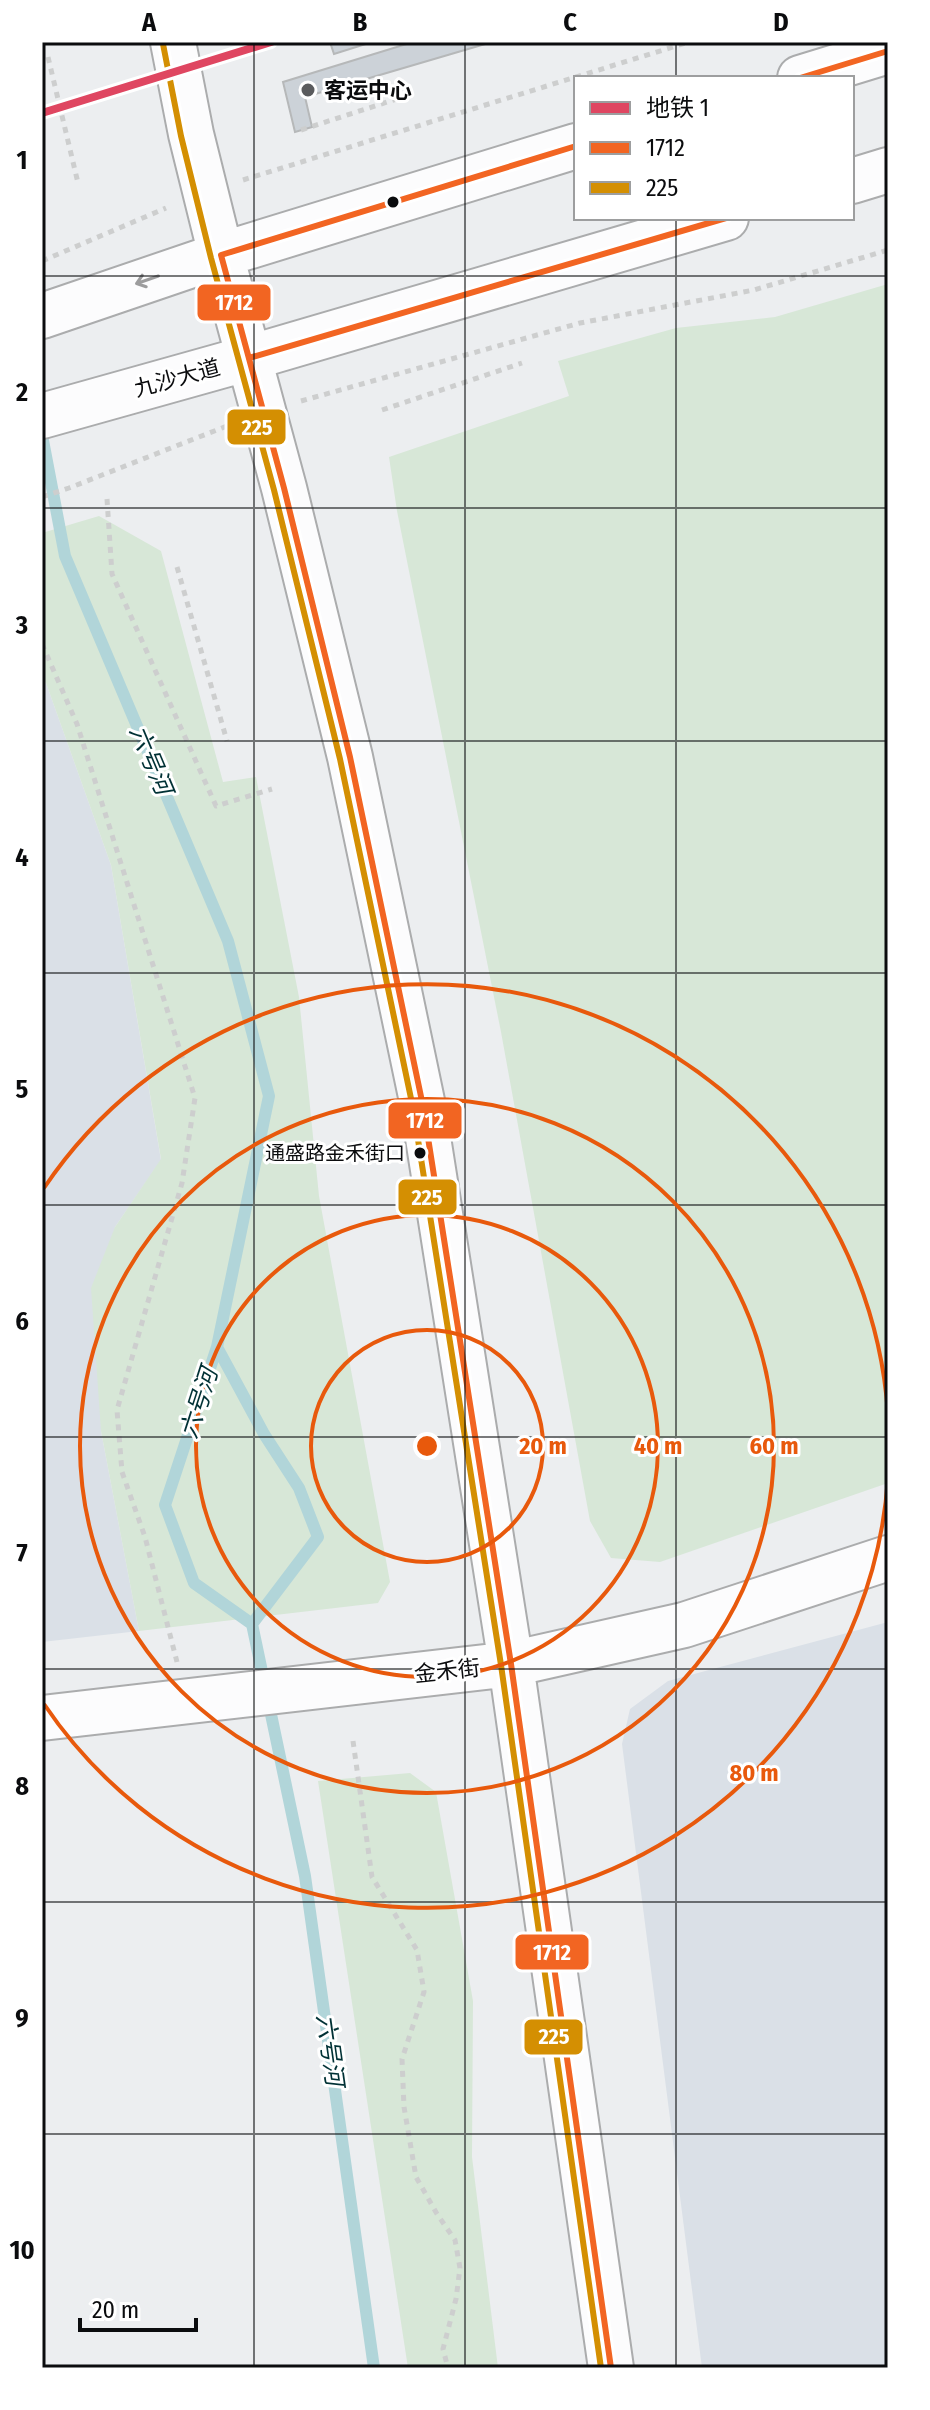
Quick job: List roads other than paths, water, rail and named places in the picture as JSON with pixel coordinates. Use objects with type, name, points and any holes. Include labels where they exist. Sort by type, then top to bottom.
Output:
[{"type":"street","points":[[173,42],[205,191],[350,757],[423,1106],[511,1664],[611,2368]]},
{"type":"street","points":[[807,76],[888,51]]},
{"type":"street","points":[[43,315],[221,255],[574,147]]},
{"type":"street","points":[[854,180],[888,170]]},
{"type":"street","name":"九沙大道","points":[[51,413],[719,220]]},
{"type":"street","name":"金禾街","points":[[42,1718],[511,1664],[684,1625],[888,1558]]},
{"type":"waterway","name":"六号河","points":[[42,435],[65,556],[228,941],[269,1096],[217,1347],[165,1505],[194,1583],[252,1624],[305,1876],[374,2368]]},
{"type":"waterway","points":[[217,1347],[264,1434],[299,1488],[318,1537],[252,1624]]},
{"type":"metro line","name":"1","points":[[42,113],[271,42]]},
{"type":"place","name":"客运中心","points":[[308,90]]},
{"type":"place","name":"通盛路金禾街口","points":[[420,1153]]}]
